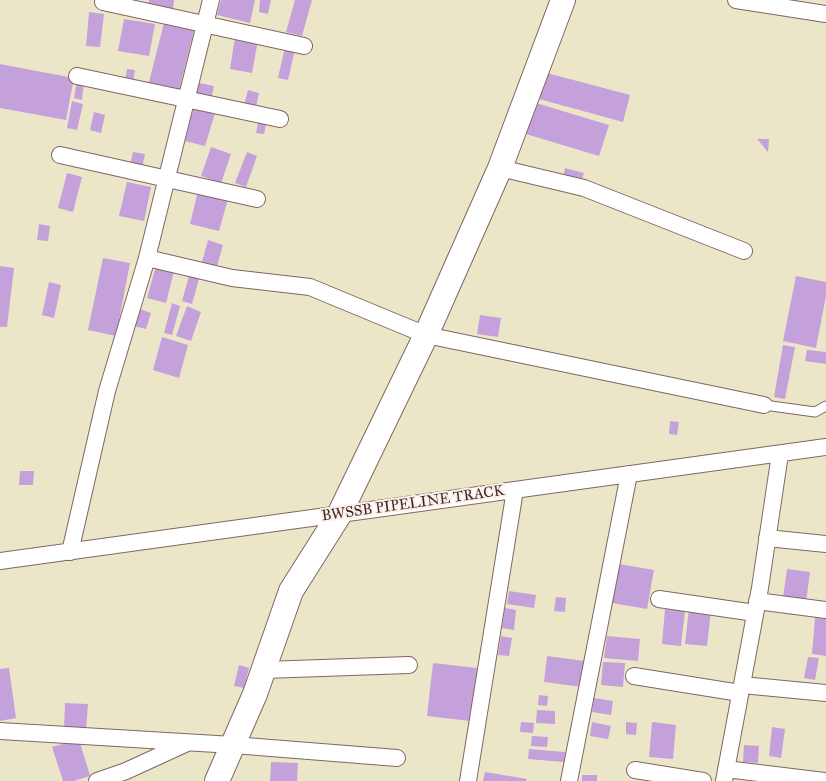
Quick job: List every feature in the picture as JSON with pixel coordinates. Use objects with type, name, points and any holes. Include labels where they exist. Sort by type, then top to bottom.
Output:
[{"type":"street","points":[[70,552],[107,391],[148,258],[211,0]]},
{"type":"street","points":[[217,781],[264,670],[291,591],[339,514],[426,335],[500,168],[563,0]]},
{"type":"street","points":[[736,0],[826,14]]},
{"type":"street","points":[[103,2],[206,23],[304,46]]},
{"type":"street","points":[[77,76],[280,119]]},
{"type":"street","points":[[60,155],[257,199]]},
{"type":"street","points":[[500,168],[584,188],[744,251]]},
{"type":"street","points":[[148,258],[232,278],[310,287],[426,335],[764,405]]},
{"type":"street","name":"BWSSB PIPELINE TRACK","points":[[0,561],[826,447]]},
{"type":"street","points":[[780,454],[756,607],[725,775],[824,780]]},
{"type":"street","points":[[569,781],[629,474]]},
{"type":"street","points":[[468,781],[515,490]]},
{"type":"street","points":[[767,538],[826,544]]},
{"type":"street","points":[[659,599],[756,607],[826,610]]},
{"type":"street","points":[[264,670],[409,665]]},
{"type":"street","points":[[634,676],[741,689],[826,693]]},
{"type":"street","points":[[0,731],[189,742],[397,758]]},
{"type":"street","points":[[97,781],[126,771],[189,742]]},
{"type":"street","points":[[635,770],[703,781]]},
{"type":"lane","points":[[764,405],[815,412],[826,406]]},
{"type":"building","points":[[149,0],[174,0],[173,11],[148,7]]},
{"type":"building","points":[[221,0],[255,0],[250,23],[217,15]]},
{"type":"building","points":[[260,0],[271,0],[268,14],[259,12]]},
{"type":"building","points":[[295,0],[312,0],[302,36],[286,32]]},
{"type":"building","points":[[89,12],[104,14],[100,47],[86,46]]},
{"type":"building","points":[[124,19],[155,24],[149,56],[118,51]]},
{"type":"building","points":[[165,19],[195,26],[178,94],[148,86]]},
{"type":"building","points":[[235,37],[258,40],[252,73],[230,69]]},
{"type":"building","points":[[285,47],[295,49],[288,80],[278,78]]},
{"type":"building","points":[[0,64],[74,78],[66,120],[0,108]]},
{"type":"building","points":[[127,69],[135,70],[133,83],[125,81]]},
{"type":"building","points":[[547,73],[630,95],[623,122],[539,99]]},
{"type":"building","points":[[77,80],[84,81],[82,100],[74,98]]},
{"type":"building","points":[[199,83],[214,86],[211,100],[196,97]]},
{"type":"building","points":[[248,90],[259,93],[256,107],[244,105]]},
{"type":"building","points":[[72,101],[83,104],[77,130],[67,128]]},
{"type":"building","points":[[536,103],[609,125],[599,156],[526,134]]},
{"type":"building","points":[[194,107],[215,113],[205,146],[185,141]]},
{"type":"building","points":[[94,112],[105,115],[101,133],[90,130]]},
{"type":"building","points":[[259,118],[267,119],[264,134],[256,133]]},
{"type":"building","points":[[757,139],[769,139],[768,152]]},
{"type":"building","points":[[211,147],[231,154],[221,183],[201,176]]},
{"type":"building","points":[[133,152],[145,154],[141,172],[129,170]]},
{"type":"building","points":[[247,152],[257,156],[246,187],[235,183]]},
{"type":"building","points":[[565,168],[584,173],[581,182],[563,177]]},
{"type":"building","points":[[67,173],[82,177],[73,212],[58,208]]},
{"type":"building","points":[[127,182],[151,187],[144,221],[119,216]]},
{"type":"building","points":[[198,191],[228,199],[219,231],[190,224]]},
{"type":"building","points":[[39,224],[50,226],[48,241],[37,240]]},
{"type":"building","points":[[208,240],[223,245],[217,266],[202,262]]},
{"type":"building","points":[[103,258],[130,263],[116,336],[88,330]]},
{"type":"building","points":[[0,266],[14,268],[7,327],[0,327]]},
{"type":"building","points":[[156,266],[174,271],[166,303],[147,298]]},
{"type":"building","points":[[189,276],[199,279],[192,304],[182,301]]},
{"type":"building","points":[[796,276],[826,282],[826,296],[816,348],[783,341]]},
{"type":"building","points":[[49,282],[61,285],[54,318],[42,315]]},
{"type":"building","points":[[172,303],[180,306],[172,335],[164,333]]},
{"type":"building","points":[[187,306],[201,312],[191,341],[176,336]]},
{"type":"building","points":[[140,309],[151,313],[146,329],[134,326]]},
{"type":"building","points":[[480,315],[501,318],[498,337],[477,334]]},
{"type":"building","points":[[162,337],[188,345],[179,378],[153,370]]},
{"type":"building","points":[[783,345],[795,347],[785,399],[774,397]]},
{"type":"building","points":[[807,350],[826,352],[826,364],[805,361]]},
{"type":"building","points":[[670,421],[679,422],[677,435],[669,434]]},
{"type":"building","points":[[20,471],[34,471],[33,485],[19,485]]},
{"type":"building","points":[[619,564],[654,570],[647,609],[612,603]]},
{"type":"building","points":[[787,569],[810,572],[806,602],[783,598]]},
{"type":"building","points":[[509,591],[536,595],[534,608],[507,604]]},
{"type":"building","points":[[556,597],[566,598],[565,612],[554,611]]},
{"type":"building","points":[[505,608],[516,610],[514,630],[502,628]]},
{"type":"building","points":[[689,608],[711,610],[707,646],[685,644]]},
{"type":"building","points":[[665,609],[685,611],[681,646],[662,644]]},
{"type":"building","points":[[815,618],[826,619],[826,656],[812,654]]},
{"type":"building","points":[[501,636],[512,638],[509,656],[498,655]]},
{"type":"building","points":[[607,636],[640,639],[638,661],[604,658]]},
{"type":"building","points":[[547,656],[585,661],[582,687],[544,682]]},
{"type":"building","points":[[808,657],[819,658],[815,680],[804,678]]},
{"type":"building","points":[[603,662],[625,663],[623,687],[601,685]]},
{"type":"building","points":[[433,663],[477,668],[470,721],[427,716]]},
{"type":"building","points":[[239,665],[249,668],[244,688],[234,686]]},
{"type":"building","points":[[9,668],[16,718],[0,721],[0,669]]},
{"type":"building","points":[[539,695],[548,696],[547,706],[538,705]]},
{"type":"building","points":[[594,698],[613,701],[611,715],[592,712]]},
{"type":"building","points":[[65,703],[88,704],[86,730],[64,729]]},
{"type":"building","points":[[537,710],[555,711],[555,724],[536,723]]},
{"type":"building","points":[[521,722],[534,723],[533,733],[520,732]]},
{"type":"building","points":[[592,722],[611,726],[608,739],[590,736]]},
{"type":"building","points":[[626,722],[637,723],[636,735],[626,734]]},
{"type":"building","points":[[652,722],[676,725],[673,759],[649,757]]},
{"type":"building","points":[[772,727],[785,729],[781,758],[769,756]]},
{"type":"building","points":[[532,736],[548,737],[547,747],[531,746]]},
{"type":"building","points":[[79,739],[90,776],[74,781],[63,781],[52,747]]},
{"type":"building","points":[[744,745],[759,746],[758,763],[743,762]]},
{"type":"building","points":[[529,749],[565,752],[564,762],[528,759]]},
{"type":"building","points":[[271,762],[298,763],[297,781],[270,781]]},
{"type":"building","points":[[485,772],[527,779],[526,781],[483,781]]},
{"type":"building","points":[[582,775],[597,775],[597,781],[582,781]]}]
